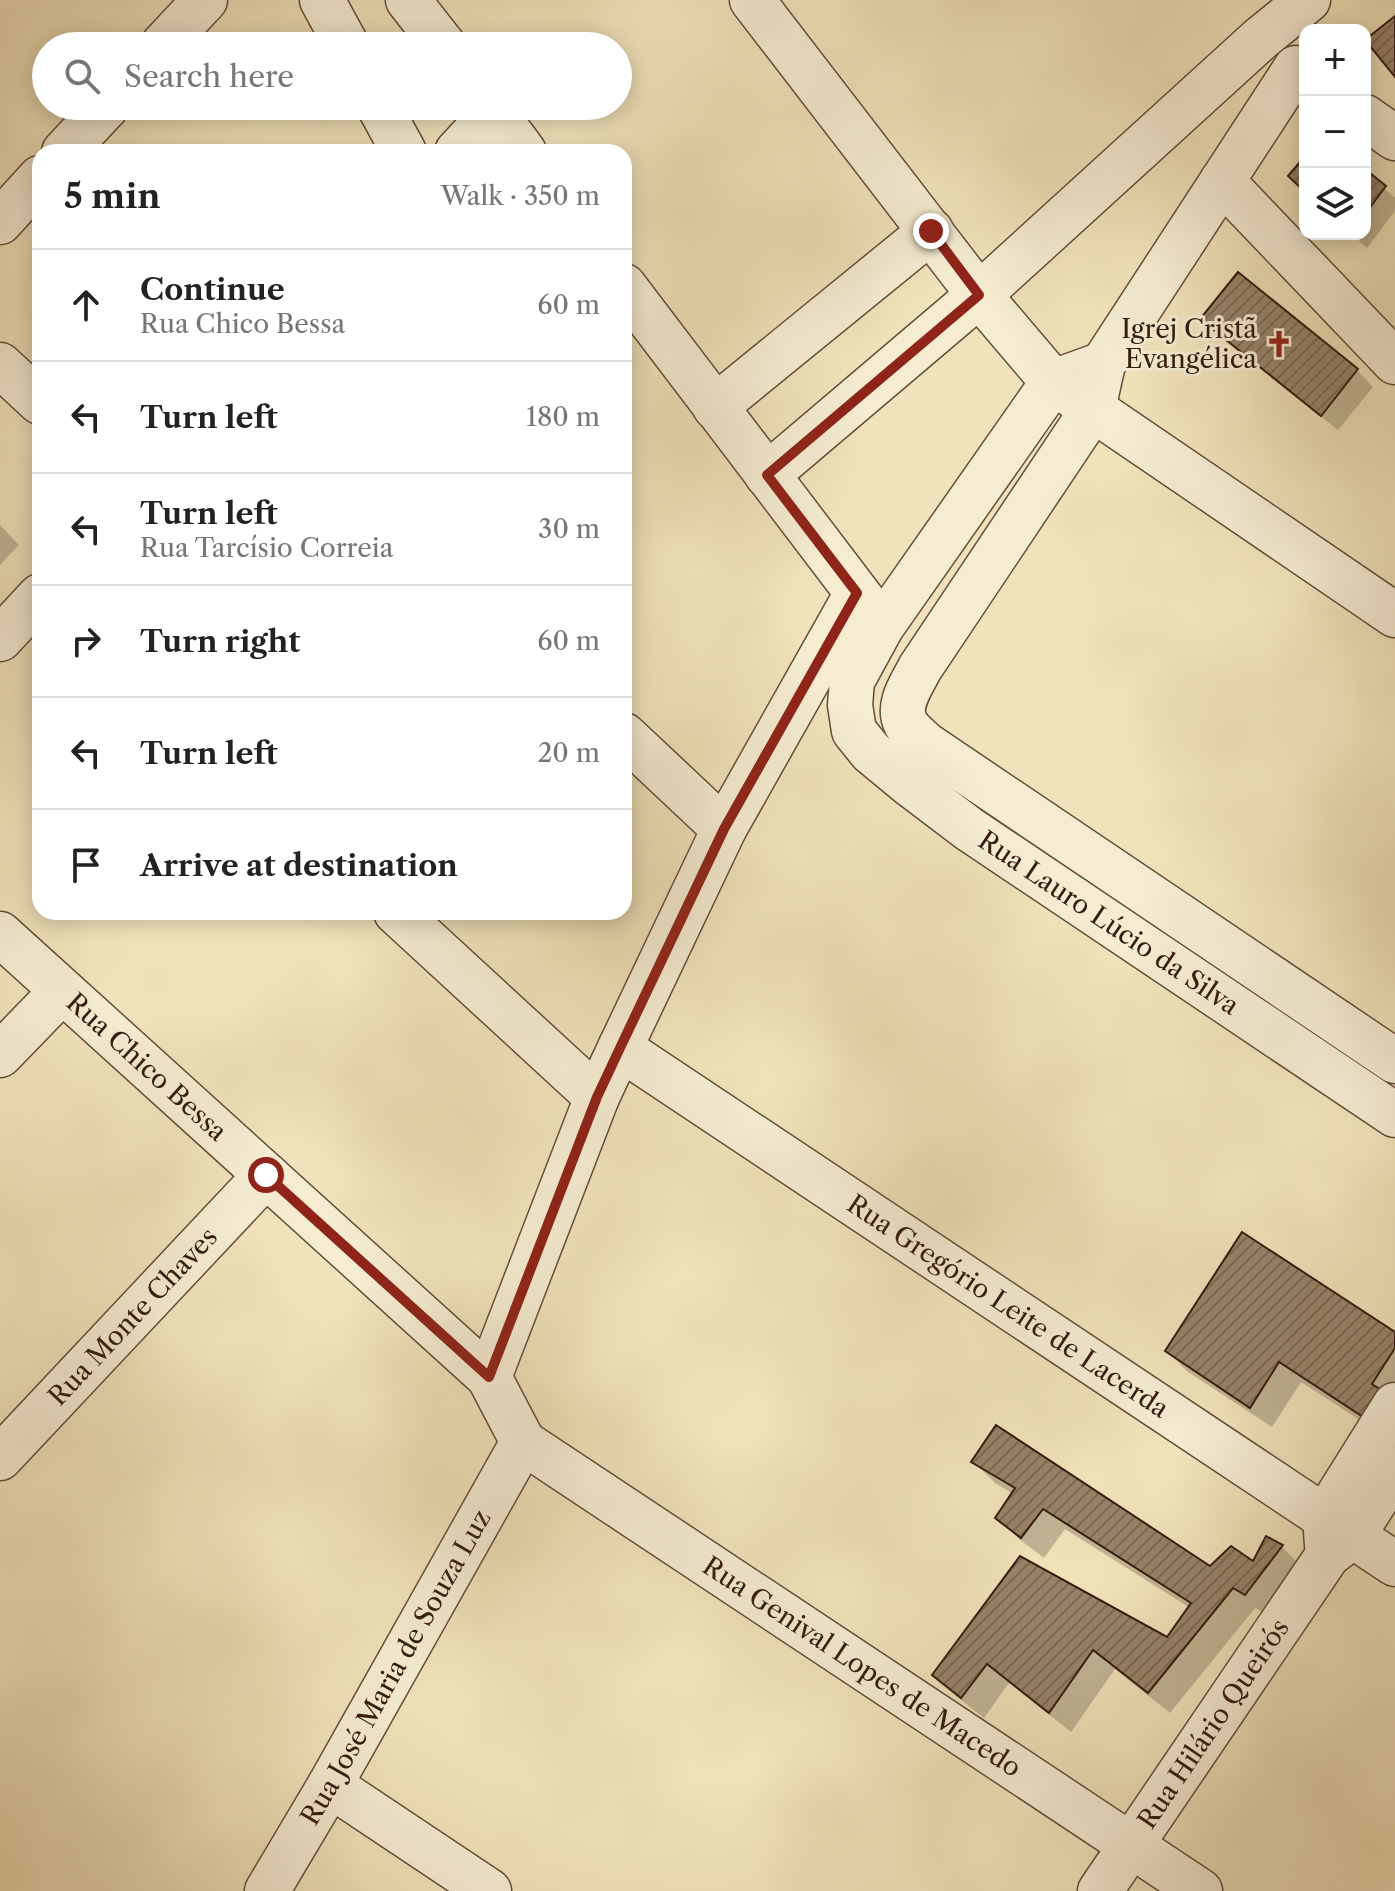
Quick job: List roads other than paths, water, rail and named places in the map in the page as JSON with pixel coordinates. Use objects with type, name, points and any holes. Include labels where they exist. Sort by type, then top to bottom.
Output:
[{"type":"street","points":[[175,32],[205,0]]},
{"type":"street","points":[[322,0],[339,32]]},
{"type":"street","points":[[408,0],[433,32]]},
{"type":"street","points":[[752,0],[979,295],[1053,382],[1395,615]]},
{"type":"street","points":[[767,475],[979,295],[1260,39],[1308,0]]},
{"type":"street","points":[[1260,39],[1299,69]]},
{"type":"street","points":[[795,702],[903,711],[906,695],[920,668],[1093,409],[1103,364],[1222,181],[1299,74]]},
{"type":"street","points":[[71,144],[94,120]]},
{"type":"street","points":[[387,120],[400,144]]},
{"type":"street","points":[[464,144],[483,120]]},
{"type":"street","points":[[500,120],[518,144]]},
{"type":"street","points":[[1371,121],[1395,138]]},
{"type":"street","points":[[1222,181],[1395,362]]},
{"type":"street","points":[[0,222],[32,187]]},
{"type":"street","points":[[715,407],[931,231]]},
{"type":"street","points":[[632,297],[869,609]]},
{"type":"street","points":[[489,1377],[597,1097],[724,829],[795,702],[1053,382],[1103,364]]},
{"type":"street","points":[[0,365],[32,395]]},
{"type":"street","points":[[0,639],[32,605]]},
{"type":"street","points":[[850,705],[852,681],[869,609]]},
{"type":"street","name":"Rua Lauro Lúcio da Silva","points":[[850,705],[854,731],[871,752],[969,829],[1395,1115]]},
{"type":"street","name":"Rua Lauro Lúcio da Silva","points":[[903,711],[907,725],[925,744],[1395,1061]]},
{"type":"street","points":[[632,743],[724,829]]},
{"type":"street","points":[[405,920],[597,1097]]},
{"type":"street","name":"Rua Chico Bessa","points":[[0,934],[489,1377],[523,1442]]},
{"type":"street","points":[[1231,1007],[1257,967]]},
{"type":"street","points":[[0,1055],[62,991]]},
{"type":"street","name":"Rua Gregório Leite de Lacerda","points":[[620,1048],[1335,1536],[1395,1564]]},
{"type":"street","name":"Rua Monte Chaves","points":[[0,1458],[266,1175]]},
{"type":"street","name":"Rua Hilário Queirós","points":[[1335,1536],[1395,1405]]},
{"type":"street","name":"Rua José Maria de Souza Luz","points":[[267,1891],[523,1442]]},
{"type":"street","name":"Rua Genival Lopes de Macedo","points":[[523,1442],[1200,1891]]},
{"type":"street","name":"Rua Hilário Queirós","points":[[1100,1891],[1335,1536],[1395,1469]]},
{"type":"street","points":[[330,1785],[489,1891]]},
{"type":"place","name":"Igrej Cristã Evangélica","points":[[1279,344]]}]
